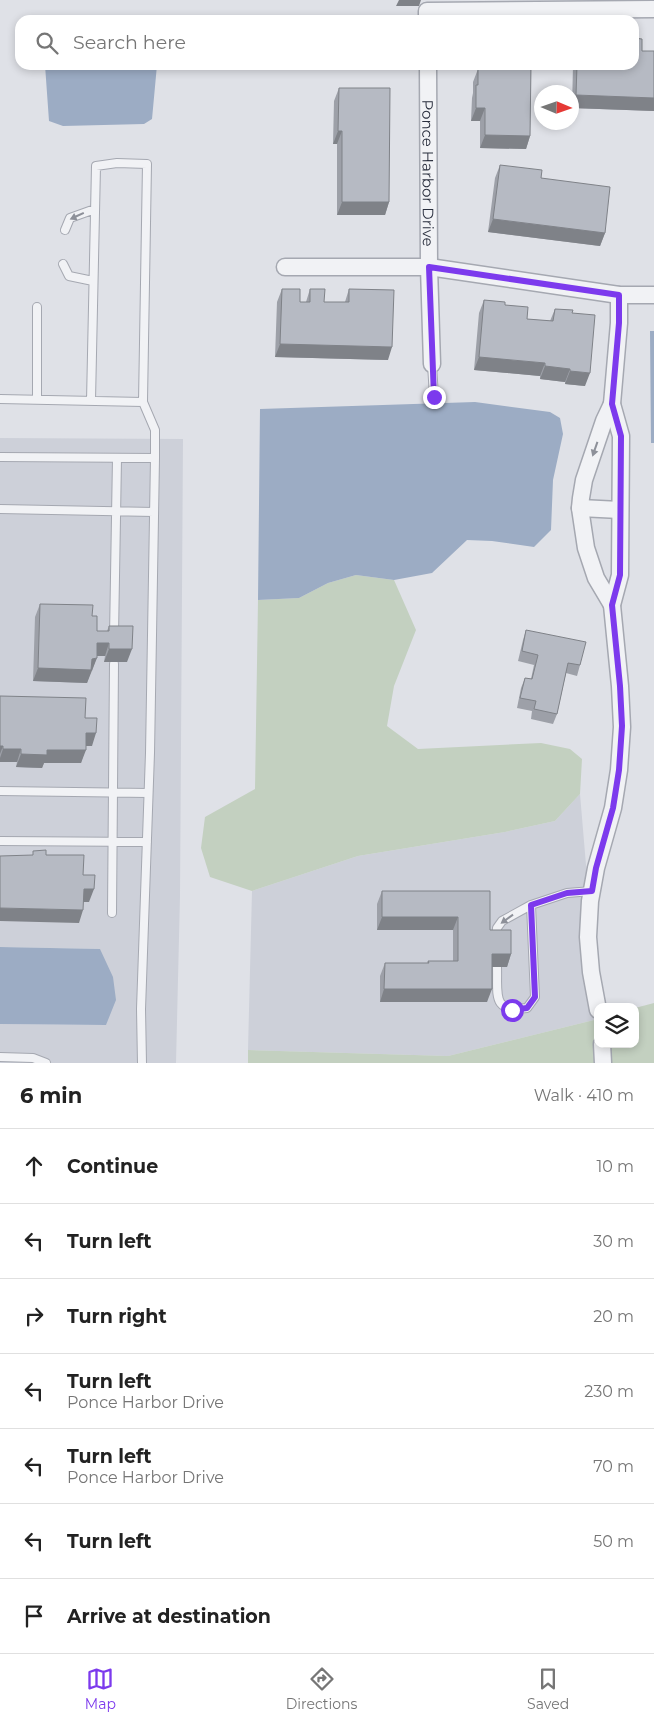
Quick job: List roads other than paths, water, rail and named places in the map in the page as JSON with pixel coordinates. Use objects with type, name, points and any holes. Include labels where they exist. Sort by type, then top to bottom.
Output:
[{"type":"street","points":[[427,15],[427,11],[654,9]]},
{"type":"street","name":"Ponce Harbor Drive","points":[[428,70],[429,267],[619,295],[654,294]]},
{"type":"street","points":[[285,267],[429,267],[432,364]]},
{"type":"street","points":[[597,1003],[591,972],[588,937],[592,891],[596,868],[613,808],[620,761],[622,726],[612,605],[620,575],[621,436],[612,404],[619,323],[619,295]]},
{"type":"street","points":[[612,404],[604,420],[580,498],[586,548],[596,578],[612,605]]},
{"type":"street","points":[[580,508],[620,510]]},
{"type":"street","points":[[602,1048],[603,1063]]},
{"type":"lane","points":[[91,400],[96,166],[117,163],[146,164],[143,402],[155,430],[155,458],[142,1063]]},
{"type":"lane","points":[[65,230],[70,218],[95,209]]},
{"type":"lane","points":[[63,264],[69,276],[93,281]]},
{"type":"lane","points":[[37,308],[37,399]]},
{"type":"lane","points":[[432,364],[434,397]]},
{"type":"lane","points":[[0,398],[143,402]]},
{"type":"lane","points":[[0,457],[155,458]]},
{"type":"lane","points":[[114,637],[117,458]]},
{"type":"lane","points":[[0,509],[154,512]]},
{"type":"lane","points":[[112,914],[114,664]]},
{"type":"lane","points":[[0,791],[148,793]]},
{"type":"lane","points":[[0,841],[147,842]]},
{"type":"lane","points":[[496,943],[497,928],[502,921],[531,905],[567,893],[592,891]]},
{"type":"lane","points":[[496,967],[498,1000],[501,1006],[512,1010],[527,1008],[535,997],[531,905]]},
{"type":"lane","points":[[0,1057],[33,1058],[46,1063]]},
{"type":"water","points":[[45,70],[157,70],[152,119],[144,124],[63,126],[49,121]]},
{"type":"water","points":[[650,331],[654,331],[654,443],[651,443]]},
{"type":"water","points":[[475,402],[550,412],[560,418],[563,434],[553,480],[551,530],[534,547],[492,541],[467,540],[432,573],[394,580],[356,575],[328,583],[299,598],[258,600],[260,409]]},
{"type":"water","points":[[0,947],[100,949],[113,977],[116,1000],[106,1025],[0,1024]]}]
